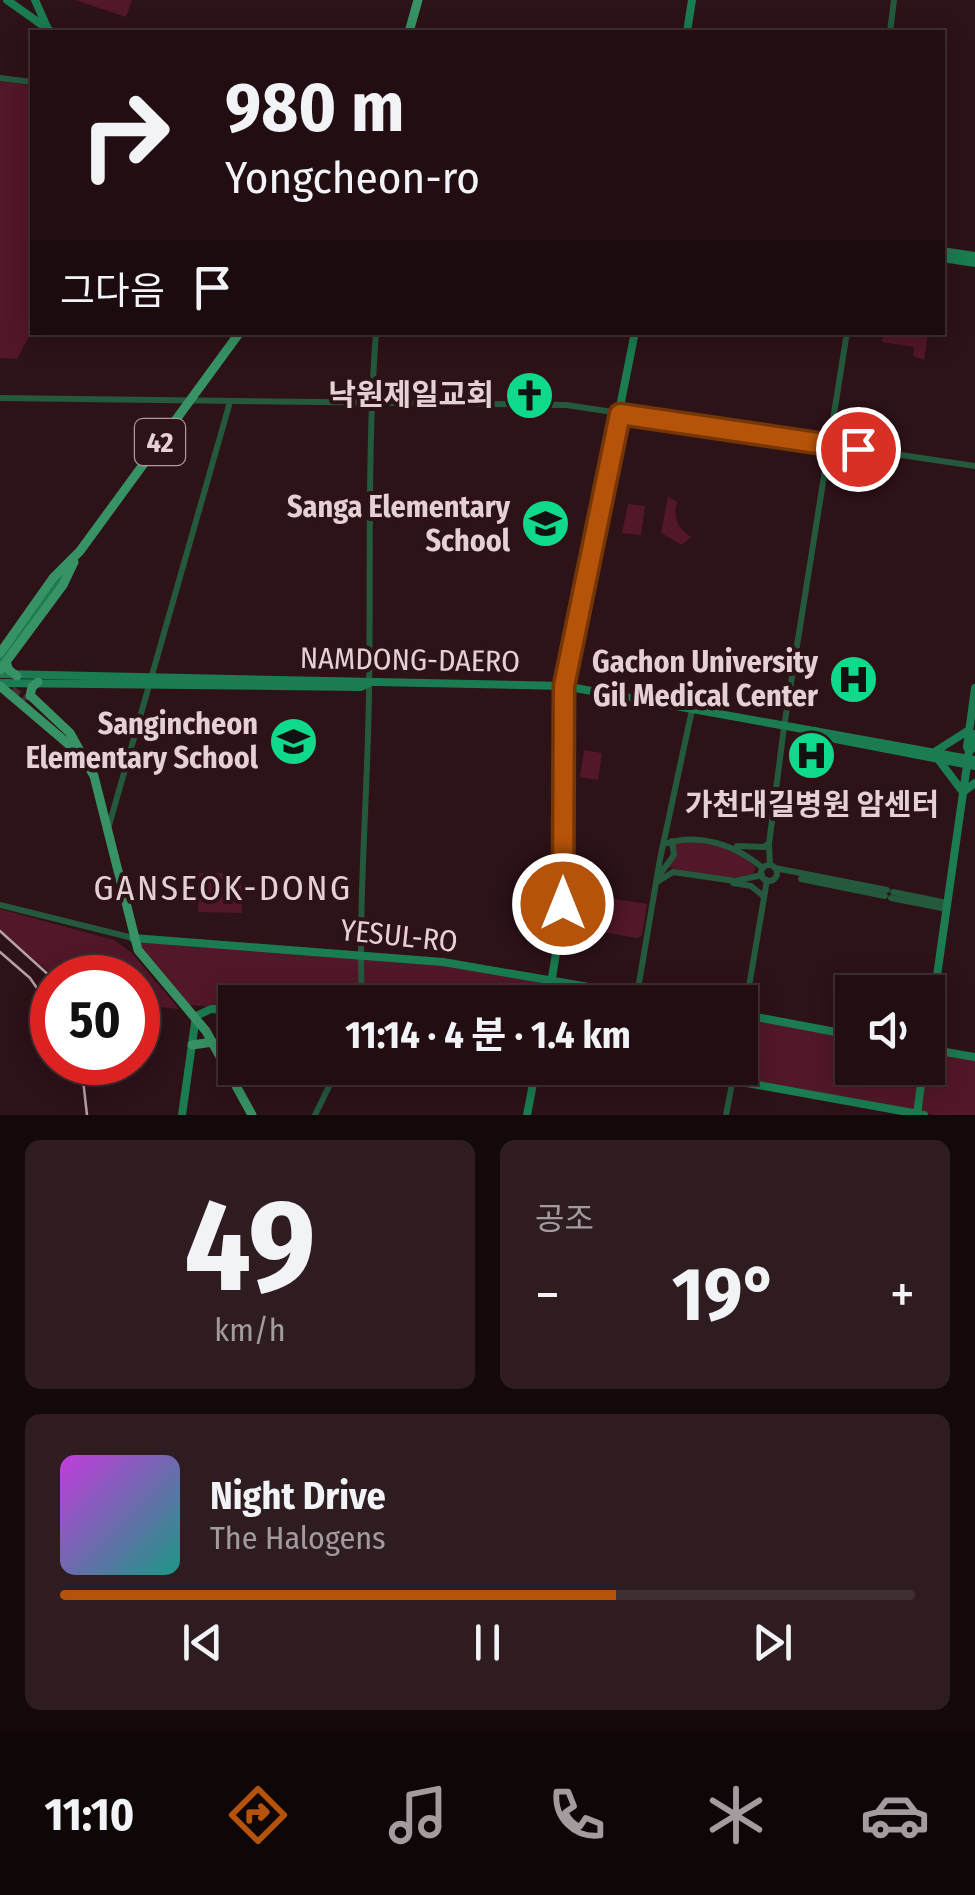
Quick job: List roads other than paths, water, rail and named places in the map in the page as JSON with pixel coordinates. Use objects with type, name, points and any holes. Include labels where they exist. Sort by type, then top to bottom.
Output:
[{"type":"main road","points":[[7,0],[44,26]]},
{"type":"main road","points":[[20,0],[44,26]]},
{"type":"main road","points":[[32,0],[44,26]]},
{"type":"main road","points":[[410,30],[418,0]]},
{"type":"main road","points":[[687,30],[692,0]]},
{"type":"main road","points":[[945,254],[975,259]]},
{"type":"main road","name":"42","points":[[1,664],[53,578],[80,551],[238,335]]},
{"type":"main road","points":[[551,985],[563,912],[564,686],[634,335]]},
{"type":"main road","points":[[80,551],[1,664],[16,676],[152,681]]},
{"type":"main road","points":[[2,688],[38,682],[152,681]]},
{"type":"main road","name":"NAMDONG-DAERO","points":[[152,681],[361,687],[369,683],[564,686],[820,736],[971,760]]},
{"type":"main road","points":[[27,700],[38,682]]},
{"type":"main road","points":[[2,688],[27,700],[82,756],[96,785],[138,950],[196,1016],[252,1115]]},
{"type":"main road","points":[[937,975],[971,760],[975,688]]},
{"type":"main road","points":[[963,792],[935,754],[972,732]]},
{"type":"main road","points":[[963,792],[975,783]]},
{"type":"main road","name":"YESUL-RO","points":[[133,938],[443,962],[579,985]]},
{"type":"main road","points":[[196,1016],[218,1009]]},
{"type":"main road","points":[[182,1115],[196,1016]]},
{"type":"main road","points":[[758,1018],[835,1032]]},
{"type":"main road","points":[[192,1045],[212,1042]]},
{"type":"main road","points":[[945,1051],[975,1057]]},
{"type":"main road","points":[[758,1084],[919,1115],[922,1085]]},
{"type":"main road","points":[[527,1115],[533,1085]]},
{"type":"street","points":[[890,30],[894,0]]},
{"type":"street","points":[[0,78],[30,82]]},
{"type":"street","points":[[361,985],[371,403],[376,335]]},
{"type":"street","points":[[747,985],[769,872],[784,726],[846,335]]},
{"type":"street","points":[[0,398],[566,405],[975,466]]},
{"type":"street","points":[[108,832],[230,402]]},
{"type":"street","points":[[639,985],[692,710]]},
{"type":"street","points":[[671,820],[678,834],[688,839],[764,848],[770,844]]},
{"type":"street","points":[[663,862],[674,854],[671,820]]},
{"type":"street","points":[[663,845],[688,839]]},
{"type":"street","points":[[734,846],[769,872]]},
{"type":"street","points":[[747,878],[756,873],[752,859]]},
{"type":"street","points":[[663,862],[678,873]]},
{"type":"street","points":[[727,880],[769,872],[947,906]]},
{"type":"street","points":[[657,882],[669,873],[678,873],[751,886],[762,896]]},
{"type":"street","name":"YESUL-RO","points":[[0,905],[133,938]]},
{"type":"street","points":[[315,1115],[330,1085]]},
{"type":"street","points":[[726,1115],[733,1085]]},
{"type":"tunnel","points":[[0,683],[26,700]]},
{"type":"railway","points":[[0,931],[30,958]]},
{"type":"railway","points":[[0,952],[30,978]]},
{"type":"railway","points":[[84,1085],[87,1115]]},
{"type":"place","name":"낙원제일교회","points":[[529,395]]},
{"type":"place","name":"Sanga Elementary School","points":[[545,524]]},
{"type":"place","name":"Gachon University Gil Medical Center","points":[[853,679]]},
{"type":"place","name":"Sangincheon Elementary School","points":[[293,741]]},
{"type":"place","name":"가천대길병원 암센터","points":[[812,756]]},
{"type":"district","name":"GANSEOK-DONG","points":[[223,888]]}]
